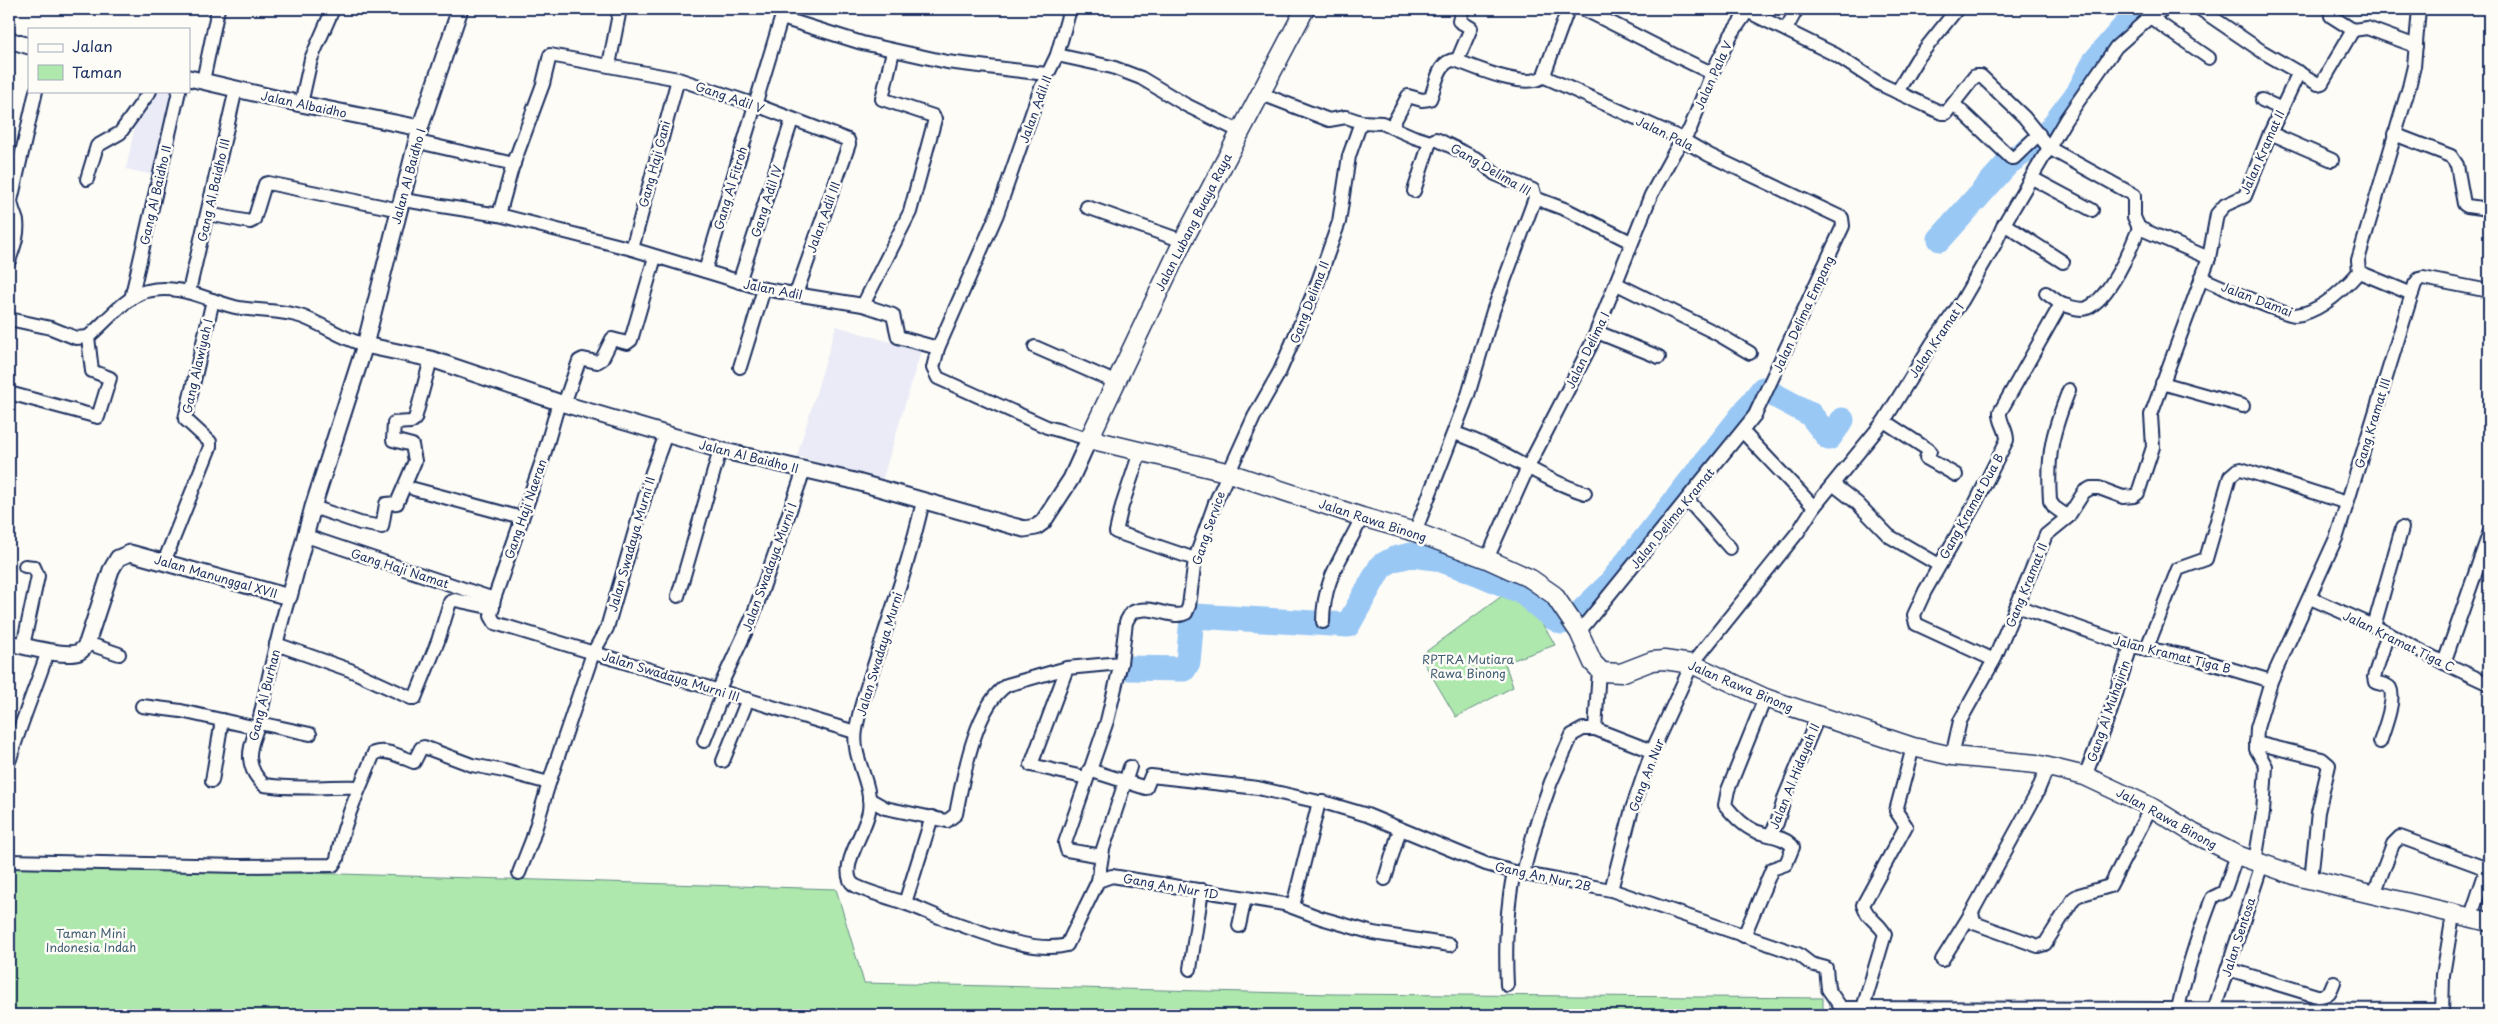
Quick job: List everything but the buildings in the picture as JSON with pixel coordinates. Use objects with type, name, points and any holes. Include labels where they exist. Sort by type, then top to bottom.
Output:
[{"type":"main road","name":"Jalan Lubang Buaya Raya","points":[[1089,439],[1182,241],[1305,9]]},
{"type":"main road","name":"Jalan Rawa Binong","points":[[1089,439],[1228,473],[1362,517],[1415,532],[1488,558],[1548,590],[1560,601],[1574,623],[1593,663],[1599,670],[1621,673],[1652,662],[1664,660],[1692,664],[1765,698],[1913,747],[1952,756],[2048,766],[2085,776],[2151,807],[2193,833],[2237,855],[2311,880],[2489,922]]},
{"type":"street","points":[[196,80],[218,9]]},
{"type":"street","points":[[301,104],[311,59],[332,9]]},
{"type":"street","name":"Jalan Al Baidho I","points":[[365,346],[419,135],[460,9]]},
{"type":"street","points":[[609,65],[620,9]]},
{"type":"street","name":"Jalan Adil II","points":[[938,348],[999,207],[1046,74],[1057,55],[1070,9]]},
{"type":"street","points":[[1457,61],[1471,28],[1458,22],[1463,9]]},
{"type":"street","points":[[1392,126],[1407,97],[1429,100],[1445,63],[1450,60],[1518,80],[1536,81],[1544,76],[1568,9]]},
{"type":"street","points":[[1583,9],[1649,40],[1666,52],[1712,73]]},
{"type":"street","points":[[1786,29],[1797,9]]},
{"type":"street","points":[[1897,92],[1917,59],[1957,9]]},
{"type":"street","name":"Jalan Kramat I","points":[[1692,664],[1798,532],[1814,506],[1834,485],[1884,421],[1933,342],[1962,301],[1995,244],[2004,224],[2032,178],[2044,141],[2116,47],[2150,17],[2164,9]]},
{"type":"street","points":[[2200,9],[2263,52],[2316,84],[2321,84],[2353,30]]},
{"type":"street","points":[[2330,9],[2331,16],[2353,30],[2367,28],[2416,46]]},
{"type":"street","points":[[2419,9],[2416,46],[2409,87],[2358,260],[2359,272],[2412,294],[2417,281],[2421,278],[2489,291]]},
{"type":"street","points":[[1746,10],[1836,55],[1868,78],[1942,113],[1946,113],[1975,76],[1981,76],[2044,141],[2134,195],[2134,217],[2139,228],[2209,258]]},
{"type":"street","name":"Jalan Pala V","points":[[1682,140],[1690,129],[1712,73],[1746,10]]},
{"type":"street","points":[[783,13],[893,51],[947,62],[1046,74]]},
{"type":"street","name":"Gang Al Fitroh","points":[[705,271],[783,13]]},
{"type":"street","points":[[2150,17],[2209,58]]},
{"type":"street","points":[[9,40],[28,46]]},
{"type":"street","points":[[863,306],[910,212],[935,119],[933,116],[882,99],[893,51]]},
{"type":"street","points":[[1057,55],[1112,67],[1141,78],[1186,105],[1239,131]]},
{"type":"street","name":"Gang Adil V","points":[[499,215],[514,164],[543,84],[550,56],[609,65],[678,79],[756,105],[848,140]]},
{"type":"street","name":"Jalan Kramat II","points":[[2201,278],[2209,258],[2219,211],[2225,205],[2245,196],[2270,133],[2299,72]]},
{"type":"street","name":"Jalan Pala","points":[[1544,76],[1682,140],[1842,218],[1844,226]]},
{"type":"street","name":"Gang Haji Gani","points":[[632,249],[678,79]]},
{"type":"street","name":"Jalan Albaidho","points":[[196,80],[301,104],[419,135]]},
{"type":"street","name":"Gang Al Baidho III","points":[[189,291],[236,89]]},
{"type":"street","points":[[9,262],[17,235],[17,220],[12,210],[11,201],[36,92]]},
{"type":"street","points":[[87,180],[97,146],[120,133],[149,92]]},
{"type":"street","name":"Gang Al Baidho II","points":[[131,299],[179,92]]},
{"type":"street","name":"Gang Delima III","points":[[1260,93],[1329,120],[1346,117],[1361,122],[1382,123],[1392,126],[1405,134],[1430,142],[1436,140],[1465,152],[1495,174],[1533,190],[1534,198],[1567,210],[1632,242]]},
{"type":"street","points":[[2262,100],[2282,109]]},
{"type":"street","points":[[1954,104],[2011,158],[2044,141]]},
{"type":"street","name":"Gang Adil IV","points":[[739,282],[792,120]]},
{"type":"street","name":"Gang Delima II","points":[[1228,473],[1254,417],[1280,371],[1316,287],[1338,222],[1349,156],[1361,122]]},
{"type":"street","points":[[2270,133],[2332,160]]},
{"type":"street","points":[[2394,134],[2449,153],[2457,165],[2464,204],[2489,209]]},
{"type":"street","points":[[419,135],[514,164]]},
{"type":"street","name":"Jalan Adil III","points":[[796,294],[849,144],[848,140]]},
{"type":"street","name":"Jalan Delima I","points":[[1488,558],[1528,466],[1597,332],[1651,194],[1682,140]]},
{"type":"street","points":[[1414,192],[1430,142]]},
{"type":"street","points":[[2032,178],[2092,210]]},
{"type":"street","name":"Jalan Adil","points":[[208,214],[250,222],[254,220],[265,184],[268,183],[401,205],[499,215],[632,249],[764,289],[863,306],[893,315],[898,337],[938,348]]},
{"type":"street","points":[[1415,532],[1454,433],[1496,303],[1534,198]]},
{"type":"street","points":[[1086,207],[1182,241]]},
{"type":"street","points":[[2004,224],[2063,262]]},
{"type":"street","name":"Jalan Delima Empang","points":[[1760,401],[1844,226]]},
{"type":"street","points":[[2046,292],[2061,304],[2080,309],[2089,307],[2116,276],[2131,249],[2139,228]]},
{"type":"street","name":"Gang Haji Naeran","points":[[493,608],[562,403],[579,361],[597,362],[602,359],[612,339],[627,343],[631,340],[655,257]]},
{"type":"street","name":"Jalan Damai","points":[[2201,278],[2292,315],[2313,310],[2332,297],[2359,272]]},
{"type":"street","name":"Gang Kramat II","points":[[1952,756],[1960,721],[1994,660],[2046,536],[2068,517],[2084,492],[2091,488],[2099,488],[2123,497],[2134,496],[2138,493],[2152,452],[2150,420],[2201,278]]},
{"type":"street","points":[[1617,284],[1716,333],[1750,353]]},
{"type":"street","points":[[9,319],[51,328],[76,338],[88,338],[131,299],[147,290],[168,289],[189,291],[237,307],[302,316],[365,346]]},
{"type":"street","points":[[740,367],[764,289]]},
{"type":"street","name":"Gang Kramat III","points":[[2256,743],[2257,728],[2271,681],[2337,536],[2412,294]]},
{"type":"street","name":"Gang Alawiyah I","points":[[164,562],[210,447],[210,442],[185,419],[213,300]]},
{"type":"street","name":"Gang Kramat Dua B","points":[[1994,660],[1916,624],[1914,615],[1939,565],[1976,502],[2007,440],[2007,433],[2000,419],[2004,403],[2061,304]]},
{"type":"street","points":[[1597,332],[1659,357]]},
{"type":"street","points":[[9,393],[98,417],[110,378],[92,371],[88,338]]},
{"type":"street","name":"Jalan Al Baidho II","points":[[365,346],[431,359],[562,403],[720,450],[804,470],[1024,529],[1036,527],[1043,522],[1070,480],[1089,439]]},
{"type":"street","name":"Jalan Manunggal XVII","points":[[87,643],[111,570],[118,558],[130,553],[289,597],[313,506],[365,346]]},
{"type":"street","points":[[1035,347],[1115,382]]},
{"type":"street","points":[[938,348],[933,368],[938,378],[1048,427],[1089,439]]},
{"type":"street","points":[[313,506],[360,523],[382,527],[386,504],[397,503],[415,461],[412,445],[393,440],[394,423],[411,422],[415,419],[431,359]]},
{"type":"street","points":[[2162,383],[2243,406]]},
{"type":"street","points":[[2068,517],[2050,501],[2049,455],[2056,423],[2069,390]]},
{"type":"street","name":"Jalan Delima Kramat","points":[[1574,623],[1688,500],[1743,432],[1757,411],[1760,401]]},
{"type":"street","points":[[1884,421],[1930,451],[1926,458],[1956,476]]},
{"type":"street","points":[[1743,432],[1814,506]]},
{"type":"street","points":[[1454,433],[1528,466],[1564,486],[1585,493]]},
{"type":"street","name":"Jalan Swadaya Murni II","points":[[519,873],[532,840],[549,783],[593,653],[607,628],[652,472],[666,434]]},
{"type":"street","points":[[678,596],[720,450]]},
{"type":"street","points":[[1140,452],[1122,506],[1116,532],[1196,560]]},
{"type":"street","points":[[2146,650],[2178,569],[2206,559],[2230,476],[2237,470],[2241,469],[2347,504]]},
{"type":"street","name":"Jalan Swadaya Murni I","points":[[704,742],[720,692],[755,611],[804,470]]},
{"type":"street","name":"Gang Service","points":[[1120,668],[1126,622],[1132,613],[1151,609],[1178,615],[1186,613],[1189,606],[1196,560],[1214,503],[1228,473]]},
{"type":"street","points":[[1834,485],[1857,502],[1889,536],[1939,565]]},
{"type":"street","points":[[414,489],[522,518]]},
{"type":"street","points":[[1688,500],[1730,548]]},
{"type":"street","name":"Jalan Swadaya Murni","points":[[922,501],[898,595],[864,696],[855,732],[859,762],[868,785],[869,799],[864,828],[849,865],[850,880],[855,886],[1002,940],[1061,947],[1068,945],[1098,881]]},
{"type":"street","points":[[1322,622],[1322,604],[1326,585],[1362,517]]},
{"type":"street","points":[[2374,626],[2402,528]]},
{"type":"street","points":[[2444,663],[2489,534]]},
{"type":"street","name":"Gang Haji Namat","points":[[306,536],[493,608]]},
{"type":"street","points":[[26,566],[34,567],[38,576],[16,644],[48,651],[78,653],[87,643],[119,654]]},
{"type":"street","name":"Gang Al Burhan","points":[[289,597],[276,644],[258,725],[251,742],[250,757],[252,768],[264,785],[287,788],[359,787]]},
{"type":"street","name":"Jalan Kramat Tiga C","points":[[2310,598],[2374,626],[2444,663],[2489,684]]},
{"type":"street","points":[[276,644],[325,660],[415,698],[438,641],[450,602],[455,600],[493,608]]},
{"type":"street","name":"Jalan Kramat Tiga B","points":[[2017,606],[2131,646],[2187,656],[2271,681]]},
{"type":"street","name":"Jalan Swadaya Murni III","points":[[493,608],[492,620],[499,626],[855,732]]},
{"type":"street","points":[[2380,742],[2390,706],[2390,690],[2386,685],[2375,682],[2374,678],[2388,633]]},
{"type":"street","name":"Gang Al Muhajirin","points":[[2085,776],[2110,713],[2131,646]]},
{"type":"street","points":[[10,759],[24,711],[36,686],[48,651]]},
{"type":"street","name":"Gang An Nur","points":[[1610,890],[1632,809],[1652,751],[1692,664]]},
{"type":"street","points":[[1067,668],[1031,765],[1124,782]]},
{"type":"street","points":[[869,799],[885,808],[947,821],[956,814],[971,748],[988,707],[1000,690],[1007,685],[1067,668],[1120,668],[1107,720],[1065,842],[1067,850],[1102,856]]},
{"type":"street","points":[[1595,729],[1599,670]]},
{"type":"street","points":[[1744,936],[1772,869],[1786,864],[1793,846],[1770,835],[1755,831],[1740,821],[1725,805],[1724,799],[1765,698]]},
{"type":"street","points":[[723,761],[748,699]]},
{"type":"street","points":[[142,706],[310,734]]},
{"type":"street","name":"Jalan Al Hidayah II","points":[[1770,835],[1777,823],[1785,796],[1818,717]]},
{"type":"street","points":[[212,781],[222,720]]},
{"type":"street","points":[[1506,985],[1508,899],[1572,735],[1584,729],[1595,729],[1652,751]]},
{"type":"street","points":[[2259,863],[2266,766],[2256,749],[2256,743],[2322,759],[2329,765],[2318,812],[2311,880]]},
{"type":"street","points":[[9,861],[248,866],[333,865],[337,859],[347,818],[376,752],[397,755],[414,762],[422,747],[472,765],[549,783]]},
{"type":"street","points":[[1863,1008],[1885,934],[1880,926],[1867,917],[1863,905],[1906,826],[1896,811],[1913,747]]},
{"type":"street","points":[[1942,960],[1972,912],[2036,795],[2048,766]]},
{"type":"street","points":[[1098,881],[1102,856],[1130,767]]},
{"type":"street","name":"Gang An Nur 2B","points":[[1124,782],[1146,788],[1150,776],[1258,788],[1367,815],[1486,864],[1519,873],[1610,890],[1798,954],[1811,964],[1826,968],[1828,989],[1841,1013]]},
{"type":"street","points":[[1293,906],[1318,802]]},
{"type":"street","points":[[1972,912],[1974,924],[2038,946],[2045,944],[2074,898],[2079,894],[2111,885],[2151,807]]},
{"type":"street","points":[[905,903],[932,817]]},
{"type":"street","points":[[1385,880],[1400,829]]},
{"type":"street","points":[[2374,894],[2396,838],[2400,837],[2485,868],[2486,871],[2470,918]]},
{"type":"street","points":[[2178,1009],[2186,973],[2212,898],[2224,892],[2237,855]]},
{"type":"street","name":"Jalan Sentosa","points":[[2206,1012],[2228,969],[2259,863]]},
{"type":"street","name":"Gang An Nur 1D","points":[[1098,881],[1112,876],[1119,876],[1293,906],[1321,918],[1373,933],[1450,945]]},
{"type":"street","points":[[1190,969],[1202,890]]},
{"type":"street","points":[[1239,926],[1245,898]]},
{"type":"street","points":[[1841,1013],[1863,1008],[1907,1012],[2178,1009],[2206,1012],[2442,1013],[2443,975],[2453,914]]},
{"type":"street","points":[[2228,969],[2317,996],[2326,996],[2330,993],[2334,982]]},
{"type":"shaded area","points":[[142,92],[182,92],[162,177],[126,169]]},
{"type":"shaded area","points":[[836,326],[921,351],[882,481],[797,456]]},
{"type":"green space","name":"RPTRA Mutiara Rawa Binong","points":[[1506,593],[1534,615],[1555,645],[1505,663],[1513,687],[1456,717],[1420,656]]},
{"type":"green space","name":"Taman Mini Indonesia Indah","points":[[9,864],[836,889],[864,983],[1332,994],[1823,998],[1823,1015],[9,1015]]},
{"type":"waterway","points":[[1940,239],[2008,163],[2043,139],[2078,93],[2095,61],[2132,18],[2145,9]]},
{"type":"waterway","points":[[1129,668],[1184,669],[1188,662],[1192,618],[1195,616],[1348,625],[1381,566],[1394,559],[1411,555],[1436,558],[1522,592],[1552,617],[1562,622],[1575,618],[1609,585],[1763,389],[1810,414],[1829,438],[1842,420]]}]
